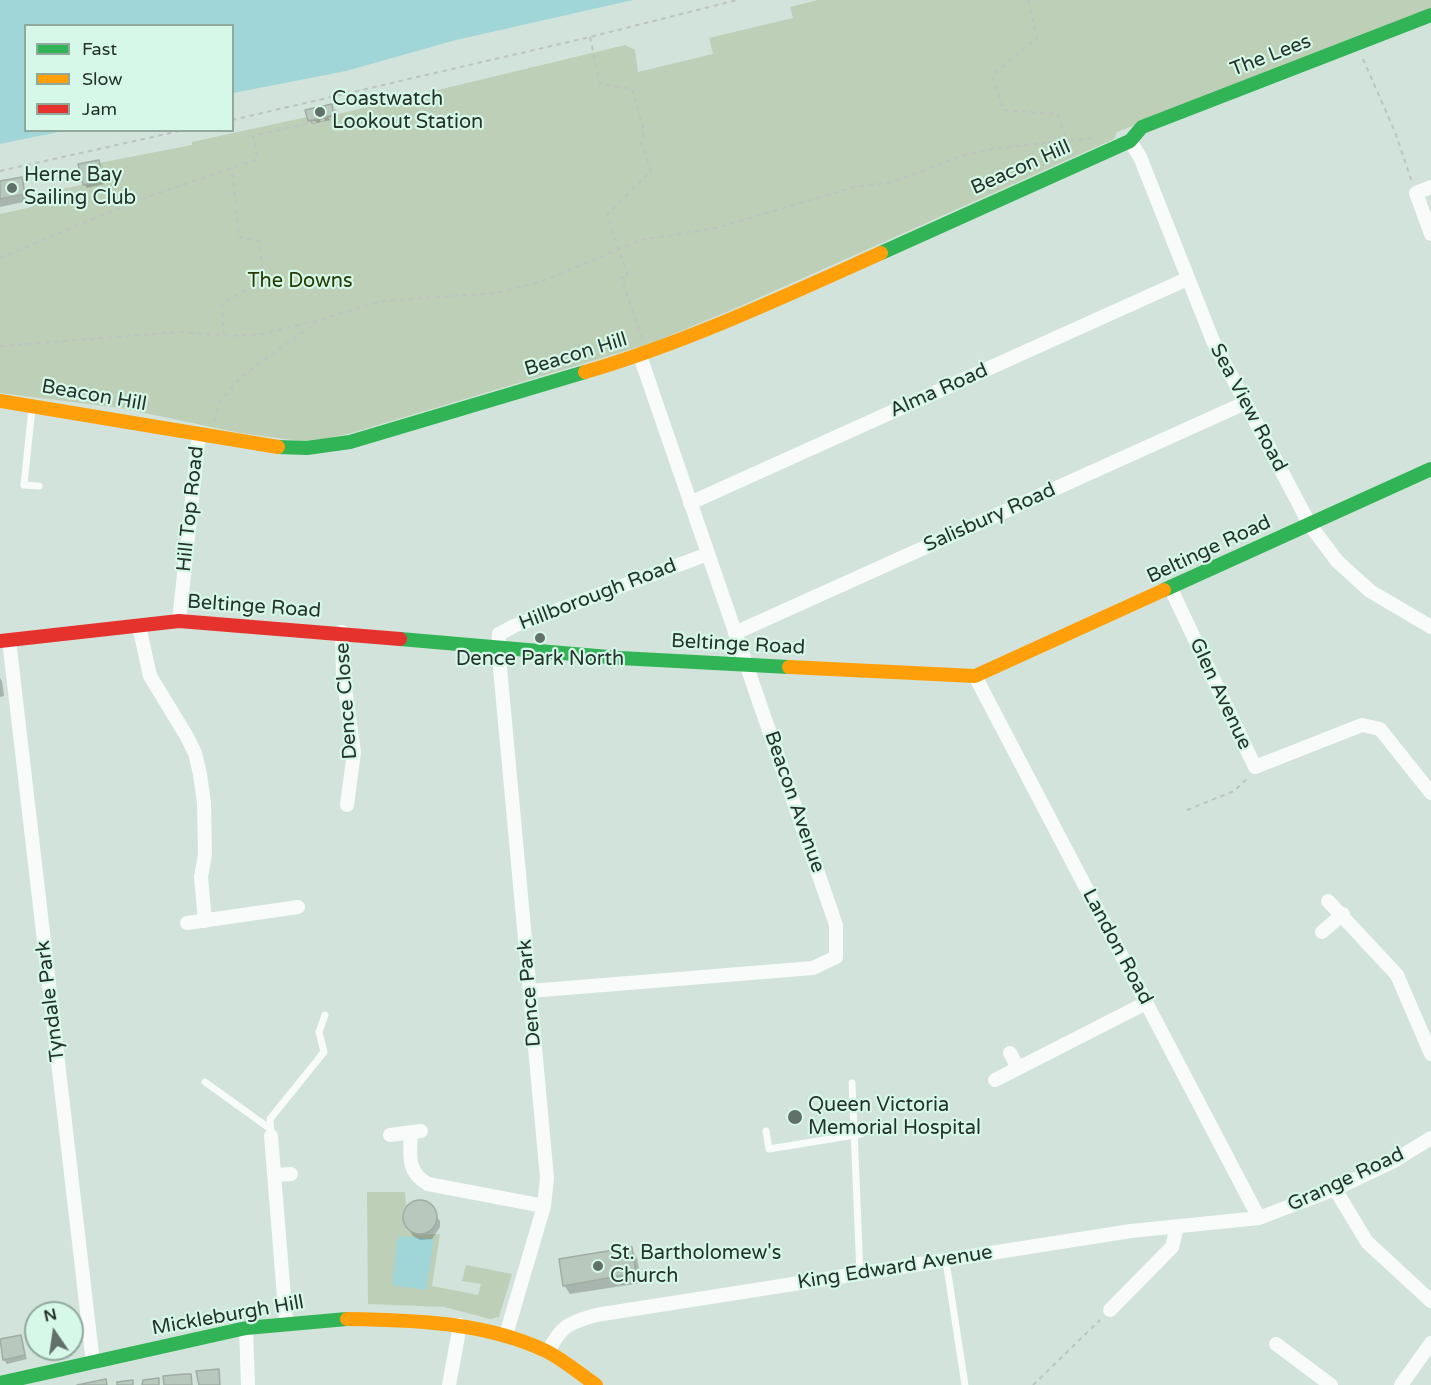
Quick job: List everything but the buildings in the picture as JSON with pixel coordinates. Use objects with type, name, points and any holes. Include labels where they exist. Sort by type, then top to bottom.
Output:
[{"type":"street","name":"The Lees","points":[[1130,141],[1142,127],[1431,15]]},
{"type":"street","name":"Sea View Road","points":[[1130,141],[1140,157],[1213,341],[1310,525],[1337,561],[1370,591],[1431,627]]},
{"type":"street","name":"Beacon Hill","points":[[0,401],[285,449],[324,448],[644,354],[743,315],[1130,141]]},
{"type":"street","points":[[1431,187],[1416,193],[1431,234]]},
{"type":"street","name":"Alma Road","points":[[690,503],[1188,279]]},
{"type":"street","name":"Beacon Avenue","points":[[530,991],[813,968],[836,957],[836,925],[690,503],[644,354]]},
{"type":"street","name":"Salisbury Road","points":[[735,633],[1245,403]]},
{"type":"street","name":"Hill Top Road","points":[[179,621],[204,435]]},
{"type":"street","name":"Beltinge Road","points":[[5,640],[179,621],[342,632],[747,666],[975,676],[1431,469]]},
{"type":"street","name":"Hillborough Road","points":[[498,646],[500,634],[514,626],[708,554]]},
{"type":"street","name":"Glen Avenue","points":[[1171,589],[1255,767],[1362,725],[1380,729],[1431,793]]},
{"type":"street","points":[[140,626],[150,676],[195,753],[210,854],[201,877],[205,921]]},
{"type":"street","name":"Dence Close","points":[[342,632],[343,674],[354,752],[347,805]]},
{"type":"street","name":"Tyndale Park","points":[[5,640],[93,1363]]},
{"type":"street","name":"Dence Park","points":[[498,646],[547,1178],[544,1206],[506,1335]]},
{"type":"street","name":"Landon Road","points":[[975,676],[1259,1218]]},
{"type":"street","points":[[1328,901],[1343,914],[1397,975],[1431,1053]]},
{"type":"street","points":[[187,923],[298,907]]},
{"type":"street","points":[[1322,932],[1343,914]]},
{"type":"street","points":[[994,1080],[1146,1003]]},
{"type":"street","points":[[1010,1053],[1018,1068]]},
{"type":"street","points":[[390,1135],[416,1131],[410,1162],[413,1173],[428,1184],[544,1206]]},
{"type":"street","points":[[270,1132],[286,1322]]},
{"type":"street","name":"Grange Road","points":[[1259,1218],[1335,1189],[1392,1162],[1431,1138]]},
{"type":"street","points":[[274,1175],[291,1174]]},
{"type":"street","points":[[1335,1189],[1367,1242],[1431,1301]]},
{"type":"street","name":"King Edward Avenue","points":[[548,1352],[558,1332],[572,1322],[596,1315],[1177,1227],[1259,1218]]},
{"type":"street","points":[[1110,1310],[1172,1246],[1177,1227]]},
{"type":"street","name":"Mickleburgh Hill","points":[[0,1383],[246,1328],[286,1322],[415,1320],[460,1325],[506,1335],[548,1352],[596,1385]]},
{"type":"street","points":[[449,1385],[460,1325]]},
{"type":"street","points":[[246,1328],[248,1385]]},
{"type":"street","points":[[1401,1385],[1431,1343]]},
{"type":"street","points":[[1276,1344],[1331,1385]]},
{"type":"lane","points":[[33,405],[24,485],[39,486]]},
{"type":"lane","points":[[270,1132],[270,1119],[324,1052],[319,1032],[325,1015]]},
{"type":"lane","points":[[204,1082],[270,1132]]},
{"type":"lane","points":[[852,1083],[858,1135],[860,1274]]},
{"type":"lane","points":[[766,1131],[769,1149],[858,1135]]},
{"type":"lane","points":[[946,1261],[966,1385]]},
{"type":"path","points":[[234,120],[590,37],[737,0]]},
{"type":"path","points":[[1028,0],[1037,38],[992,75],[1003,110],[1057,114],[1068,142]]},
{"type":"path","points":[[590,37],[600,84],[632,89],[644,132],[641,142],[651,171],[607,215],[628,276],[621,278],[644,354]]},
{"type":"path","points":[[1357,44],[1395,132],[1416,193]]},
{"type":"path","points":[[0,258],[105,214],[258,159],[253,136],[336,116],[332,97]]},
{"type":"path","points":[[0,171],[175,132]]},
{"type":"path","points":[[0,346],[180,332],[224,335],[263,333],[319,321],[382,301],[466,296],[525,287],[641,240],[726,225],[854,187],[893,182],[987,149],[1096,138]]},
{"type":"path","points":[[224,335],[222,304],[264,279],[259,241],[239,237],[232,167]]},
{"type":"path","points":[[204,435],[221,400],[242,376],[319,321]]},
{"type":"path","points":[[1187,810],[1234,791],[1246,781],[1255,767]]},
{"type":"path","points":[[1033,1385],[1110,1310]]},
{"type":"green space","name":"The Downs","points":[[818,0],[1431,0],[1431,11],[1117,132],[1114,139],[736,308],[652,343],[348,434],[307,442],[240,433],[121,408],[0,393],[0,214],[32,207],[31,200],[36,198],[36,195],[103,180],[99,163],[192,145],[192,142],[307,117],[308,120],[334,115],[625,45],[635,50],[638,72],[713,54],[709,38],[793,18],[790,7]]},
{"type":"green space","points":[[367,1192],[405,1192],[406,1206],[402,1214],[407,1229],[415,1234],[440,1234],[432,1286],[478,1295],[481,1284],[462,1281],[466,1265],[512,1274],[499,1317],[490,1319],[444,1307],[368,1304]]},
{"type":"water","points":[[0,0],[633,0],[456,40],[346,71],[234,93],[234,24],[24,24],[24,132],[58,132],[0,144]]},
{"type":"water","points":[[398,1236],[434,1239],[426,1290],[392,1285]]},
{"type":"traffic: fast","points":[[881,253],[1130,141],[1142,127],[1431,15]]},
{"type":"traffic: fast","points":[[278,447],[307,448],[350,442],[585,372]]},
{"type":"traffic: fast","points":[[1164,590],[1431,469]]},
{"type":"traffic: fast","points":[[400,639],[620,658],[789,667]]},
{"type":"traffic: fast","points":[[0,1383],[246,1328],[347,1319]]},
{"type":"traffic: slow","points":[[585,372],[698,333],[881,253]]},
{"type":"traffic: slow","points":[[0,401],[278,447]]},
{"type":"traffic: slow","points":[[789,667],[975,676],[1164,590]]},
{"type":"traffic: slow","points":[[347,1319],[423,1322],[474,1328],[499,1334],[546,1351],[596,1385]]},
{"type":"traffic: jam","points":[[0,641],[179,621],[400,639]]},
{"type":"place","name":"Coastwatch Lookout Station","points":[[320,112]]},
{"type":"place","name":"Herne Bay Sailing Club","points":[[12,188]]},
{"type":"place","name":"Dence Park North","points":[[540,638]]},
{"type":"place","name":"Queen Victoria Memorial Hospital","points":[[795,1117]]},
{"type":"place","name":"St. Bartholomew's Church","points":[[598,1266]]}]
